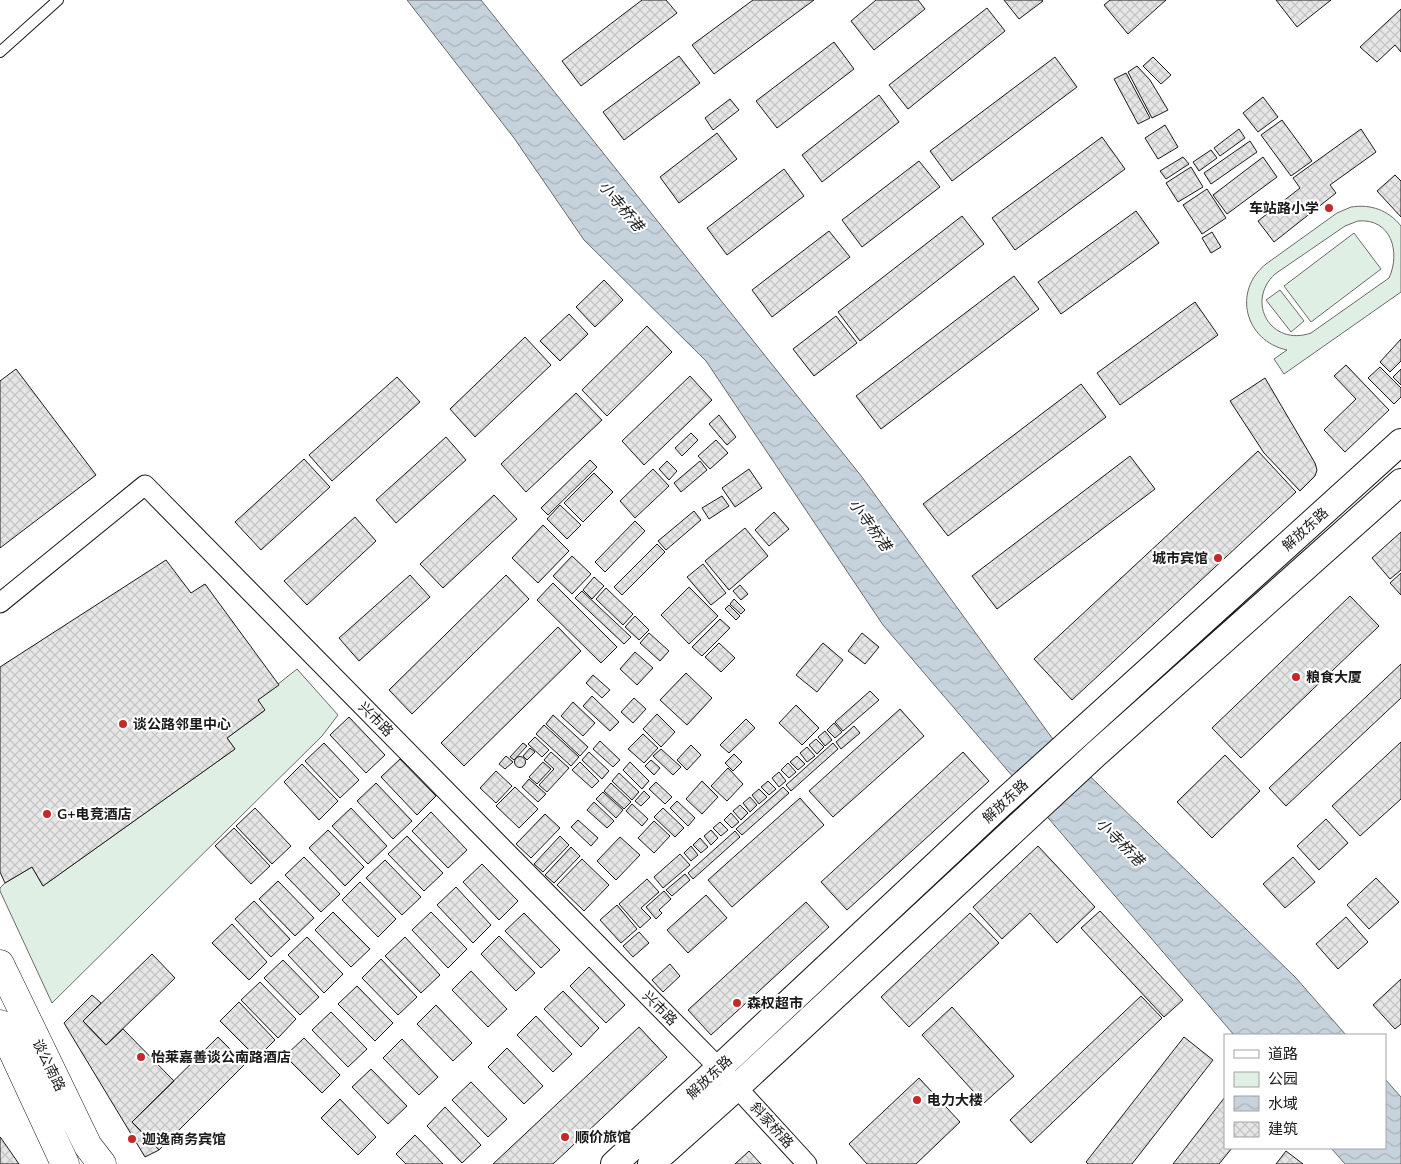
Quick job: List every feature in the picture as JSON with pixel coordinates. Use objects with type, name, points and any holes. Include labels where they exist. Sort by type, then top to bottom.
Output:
[{"type":"main road","name":"解放东路","points":[[614,1164],[1001,804],[1401,442]]},
{"type":"main road","name":"解放东路","points":[[650,1164],[737,1087],[1096,754],[1401,482]]},
{"type":"main road","name":"谈公南路","points":[[0,964],[88,1146],[102,1164]]},
{"type":"main road","name":"谈公南路","points":[[0,1024],[66,1164]]},
{"type":"street","name":"兴市路","points":[[0,603],[145,485],[737,1087]]},
{"type":"street","name":"斜家桥路","points":[[737,1087],[807,1164]]},
{"type":"lane","points":[[0,52],[58,0]]},
{"type":"green space","points":[[1351,207],[1372,207],[1385,212],[1401,226],[1401,292],[1284,374],[1274,359],[1287,350],[1273,345],[1261,337],[1253,326],[1248,314],[1249,288],[1255,275],[1266,264],[1337,213]],"holes":[[[1358,221],[1378,225],[1390,239],[1394,258],[1389,278],[1311,333],[1297,336],[1284,334],[1274,328],[1267,319],[1263,309],[1262,297],[1266,285],[1275,274],[1345,226]]]},
{"type":"green space","points":[[1354,233],[1381,269],[1311,322],[1284,286]]},
{"type":"green space","points":[[1280,290],[1304,321],[1291,332],[1266,300]]},
{"type":"green space","points":[[297,669],[338,715],[322,736],[52,1003],[0,888],[32,867],[43,886],[235,749],[227,738],[264,711],[258,700]]},
{"type":"water","name":"小寺桥港","points":[[407,0],[481,0],[862,477],[1055,742],[1296,978],[1345,1034],[1233,1034],[883,625],[706,361],[584,240],[514,138]]},
{"type":"water","points":[[1386,1080],[1401,1097],[1401,1164],[1345,1164],[1332,1149],[1386,1149]]},
{"type":"building","points":[[642,0],[666,0],[677,13],[581,86],[562,61]]},
{"type":"building","points":[[753,0],[814,0],[714,74],[692,45]]},
{"type":"building","points":[[876,0],[918,0],[925,9],[874,50],[851,21]]},
{"type":"building","points":[[1004,0],[1042,0],[1043,1],[1019,19]]},
{"type":"building","points":[[1110,0],[1166,0],[1128,34],[1104,5]]},
{"type":"building","points":[[1276,0],[1331,0],[1297,27]]},
{"type":"building","points":[[987,8],[1005,31],[908,109],[889,85]]},
{"type":"building","points":[[1401,9],[1401,52],[1395,45],[1377,62],[1360,47]]},
{"type":"building","points":[[834,42],[854,69],[777,128],[756,101]]},
{"type":"building","points":[[679,56],[700,83],[624,140],[603,112]]},
{"type":"building","points":[[1055,57],[1077,87],[952,181],[930,151]]},
{"type":"building","points":[[1153,57],[1171,75],[1161,84],[1143,66]]},
{"type":"building","points":[[1137,66],[1150,80],[1168,110],[1152,118],[1128,72]]},
{"type":"building","points":[[1126,73],[1150,118],[1138,124],[1114,79]]},
{"type":"building","points":[[879,95],[899,122],[822,182],[802,155]]},
{"type":"building","points":[[1263,97],[1278,117],[1258,132],[1243,113]]},
{"type":"building","points":[[730,99],[739,110],[713,130],[705,118]]},
{"type":"building","points":[[1282,120],[1312,161],[1291,176],[1261,135]]},
{"type":"building","points":[[1165,125],[1178,147],[1158,159],[1145,138]]},
{"type":"building","points":[[1239,129],[1245,138],[1220,156],[1214,148]]},
{"type":"building","points":[[1361,129],[1376,152],[1330,185],[1336,193],[1274,242],[1258,221],[1300,188],[1293,178]]},
{"type":"building","points":[[717,133],[737,159],[679,203],[660,177]]},
{"type":"building","points":[[1102,137],[1125,169],[1015,250],[992,218]]},
{"type":"building","points":[[1250,141],[1257,152],[1211,184],[1204,173]]},
{"type":"building","points":[[1211,150],[1217,158],[1199,171],[1193,162]]},
{"type":"building","points":[[1183,157],[1189,164],[1166,179],[1160,171]]},
{"type":"building","points":[[1263,157],[1277,177],[1227,214],[1213,195]]},
{"type":"building","points":[[919,161],[940,187],[862,247],[842,220]]},
{"type":"building","points":[[1191,167],[1203,187],[1178,202],[1166,183]]},
{"type":"building","points":[[784,169],[804,196],[727,255],[707,228]]},
{"type":"building","points":[[1395,175],[1401,181],[1401,217],[1377,191]]},
{"type":"building","points":[[1207,189],[1226,218],[1202,234],[1183,205]]},
{"type":"building","points":[[1136,211],[1159,243],[1061,314],[1038,282]]},
{"type":"building","points":[[962,216],[984,244],[860,341],[838,312]]},
{"type":"building","points":[[829,231],[850,257],[772,317],[752,290]]},
{"type":"building","points":[[1212,232],[1221,247],[1211,253],[1202,238]]},
{"type":"building","points":[[1014,276],[1039,309],[881,429],[856,396]]},
{"type":"building","points":[[604,280],[623,300],[595,327],[576,307]]},
{"type":"building","points":[[1195,302],[1218,335],[1120,405],[1097,373]]},
{"type":"building","points":[[569,314],[588,334],[560,361],[540,341]]},
{"type":"building","points":[[836,316],[857,343],[814,376],[793,349]]},
{"type":"building","points":[[647,326],[672,352],[607,416],[582,390]]},
{"type":"building","points":[[525,337],[551,365],[475,437],[450,409]]},
{"type":"building","points":[[1401,339],[1401,361],[1390,372],[1380,362]]},
{"type":"building","points":[[1346,365],[1389,410],[1345,452],[1324,430],[1356,399],[1334,376]]},
{"type":"building","points":[[1380,367],[1401,388],[1401,397],[1394,404],[1368,378]]},
{"type":"building","points":[[16,369],[96,475],[0,548],[0,381]]},
{"type":"building","points":[[1401,369],[1401,385],[1393,377]]},
{"type":"building","points":[[690,376],[712,400],[644,465],[622,441]]},
{"type":"building","points":[[397,377],[420,402],[332,481],[309,455]]},
{"type":"building","points":[[1265,378],[1315,463],[1317,470],[1315,476],[1300,491],[1264,453],[1230,401]]},
{"type":"building","points":[[1081,384],[1106,417],[948,536],[923,504]]},
{"type":"building","points":[[576,393],[602,420],[526,492],[501,464]]},
{"type":"building","points":[[719,415],[736,437],[727,445],[709,424]]},
{"type":"building","points":[[691,433],[698,440],[682,456],[675,448]]},
{"type":"building","points":[[446,437],[466,460],[396,523],[376,500]]},
{"type":"building","points":[[716,440],[728,453],[710,469],[698,456]]},
{"type":"building","points":[[1258,451],[1296,492],[1072,700],[1034,659]]},
{"type":"building","points":[[1130,456],[1155,489],[997,609],[972,576]]},
{"type":"building","points":[[304,459],[330,487],[261,550],[235,522]]},
{"type":"building","points":[[590,460],[597,467],[548,515],[541,508]]},
{"type":"building","points":[[667,461],[677,471],[669,480],[659,469]]},
{"type":"building","points":[[700,461],[707,470],[681,492],[674,483]]},
{"type":"building","points":[[653,469],[669,486],[635,518],[620,501]]},
{"type":"building","points":[[749,469],[762,488],[735,507],[722,488]]},
{"type":"building","points":[[594,473],[613,492],[583,522],[564,503]]},
{"type":"building","points":[[494,495],[517,519],[443,588],[420,564]]},
{"type":"building","points":[[722,496],[729,506],[709,519],[702,508]]},
{"type":"building","points":[[560,505],[581,525],[567,539],[547,519]]},
{"type":"building","points":[[694,511],[701,520],[666,550],[658,541]]},
{"type":"building","points":[[774,512],[789,529],[769,546],[755,530]]},
{"type":"building","points":[[355,517],[376,541],[307,605],[284,581]]},
{"type":"building","points":[[635,521],[645,531],[605,572],[595,562]]},
{"type":"building","points":[[543,525],[569,551],[538,583],[512,558]]},
{"type":"building","points":[[745,528],[768,556],[729,590],[705,561]]},
{"type":"building","points":[[1401,532],[1401,570],[1390,579],[1372,558]]},
{"type":"building","points":[[657,544],[665,552],[622,595],[614,587]]},
{"type":"building","points":[[572,556],[591,574],[572,594],[553,576]]},
{"type":"building","name":"谈公路邻里中心","points":[[166,560],[191,593],[205,584],[279,685],[258,700],[265,710],[227,738],[235,749],[43,886],[32,867],[5,883],[0,872],[0,667]]},
{"type":"building","points":[[703,564],[726,593],[711,605],[687,577]]},
{"type":"building","points":[[1401,573],[1401,595],[1390,583]]},
{"type":"building","points":[[410,575],[430,597],[359,661],[339,638]]},
{"type":"building","points":[[506,575],[529,599],[412,714],[389,690]]},
{"type":"building","points":[[594,577],[604,586],[592,599],[583,590]]},
{"type":"building","points":[[553,583],[617,647],[601,663],[537,600]]},
{"type":"building","points":[[740,585],[748,594],[741,600],[733,591]]},
{"type":"building","points":[[689,587],[718,616],[689,644],[661,615]]},
{"type":"building","points":[[606,588],[633,614],[623,625],[596,599]]},
{"type":"building","points":[[582,591],[631,637],[624,644],[575,598]]},
{"type":"building","name":"粮食大厦","points":[[1350,596],[1379,626],[1241,758],[1212,728]]},
{"type":"building","points":[[734,599],[745,610],[741,614],[730,604]]},
{"type":"building","points":[[729,605],[740,616],[736,620],[725,609]]},
{"type":"building","points":[[635,616],[649,630],[639,640],[625,627]]},
{"type":"building","points":[[720,619],[730,628],[702,656],[692,647]]},
{"type":"building","points":[[558,627],[581,651],[464,766],[441,743]]},
{"type":"building","points":[[649,633],[669,651],[660,661],[640,643]]},
{"type":"building","points":[[862,633],[879,647],[865,664],[848,651]]},
{"type":"building","points":[[719,643],[735,658],[721,672],[705,657]]},
{"type":"building","points":[[823,643],[843,660],[817,692],[796,675]]},
{"type":"building","points":[[635,652],[653,668],[637,685],[620,669]]},
{"type":"building","points":[[1401,664],[1401,698],[1286,806],[1269,788]]},
{"type":"building","points":[[686,673],[712,698],[687,725],[660,700]]},
{"type":"building","points":[[593,675],[610,690],[602,698],[586,683]]},
{"type":"building","points":[[870,691],[879,700],[843,731],[835,722]]},
{"type":"building","points":[[592,696],[619,722],[610,731],[583,706]]},
{"type":"building","points":[[634,698],[646,709],[633,723],[621,712]]},
{"type":"building","points":[[573,702],[595,723],[583,736],[561,716]]},
{"type":"building","points":[[796,705],[819,728],[802,745],[779,723]]},
{"type":"building","points":[[900,709],[924,736],[833,817],[809,791]]},
{"type":"building","points":[[657,714],[675,732],[661,747],[643,729]]},
{"type":"building","points":[[553,715],[588,747],[580,756],[546,724]]},
{"type":"building","points":[[349,717],[385,755],[366,773],[330,735]]},
{"type":"building","points":[[746,719],[755,728],[729,753],[720,745]]},
{"type":"building","points":[[834,723],[842,732],[835,738],[827,730]]},
{"type":"building","points":[[544,725],[579,757],[571,766],[536,734]]},
{"type":"building","points":[[854,726],[860,733],[841,749],[836,742]]},
{"type":"building","points":[[825,731],[832,740],[825,746],[818,737]]},
{"type":"building","points":[[643,734],[658,748],[644,763],[628,749]]},
{"type":"building","points":[[535,737],[549,750],[542,757],[528,744]]},
{"type":"building","points":[[816,739],[824,747],[817,754],[809,745]]},
{"type":"building","points":[[600,741],[620,760],[613,767],[593,749]]},
{"type":"building","points":[[1401,742],[1401,799],[1360,836],[1332,806]]},
{"type":"building","points":[[324,743],[359,780],[340,798],[305,761]]},
{"type":"building","points":[[523,743],[527,746],[514,760],[510,757]]},
{"type":"building","points":[[833,743],[838,749],[791,791],[786,785]]},
{"type":"building","points":[[691,745],[701,755],[687,770],[677,760]]},
{"type":"building","points":[[807,747],[815,756],[807,762],[800,753]]},
{"type":"building","points":[[530,748],[535,752],[527,760],[523,756]]},
{"type":"building","points":[[661,749],[681,767],[673,775],[653,756]]},
{"type":"building","points":[[551,752],[569,768],[547,792],[539,785],[554,769],[544,760]]},
{"type":"building","points":[[589,752],[609,771],[602,779],[582,760]]},
{"type":"building","points":[[963,752],[989,781],[847,910],[821,882]]},
{"type":"building","points":[[734,754],[742,762],[733,771],[725,763]]},
{"type":"building","points":[[1225,755],[1260,791],[1212,838],[1177,802]]},
{"type":"building","points":[[506,756],[513,762],[505,769],[499,764]]},
{"type":"building","points":[[797,756],[805,764],[798,770],[790,762]]},
{"type":"building","points":[[518,757],[522,757],[525,762],[524,766],[518,767],[515,764],[515,760]]},
{"type":"building","points":[[400,759],[436,796],[417,815],[381,777]]},
{"type":"building","points":[[651,760],[660,768],[654,775],[645,766]]},
{"type":"building","points":[[543,762],[551,769],[537,784],[529,777]]},
{"type":"building","points":[[580,762],[599,781],[592,788],[572,770]]},
{"type":"building","points":[[630,762],[649,781],[642,789],[623,770]]},
{"type":"building","points":[[788,763],[796,772],[789,778],[781,770]]},
{"type":"building","points":[[302,764],[338,801],[319,820],[284,782]]},
{"type":"building","points":[[728,768],[743,784],[727,801],[711,786]]},
{"type":"building","points":[[496,771],[512,786],[496,803],[480,788]]},
{"type":"building","points":[[779,772],[786,781],[779,787],[772,778]]},
{"type":"building","points":[[619,773],[639,792],[632,800],[612,781]]},
{"type":"building","points":[[529,779],[546,794],[538,802],[522,787]]},
{"type":"building","points":[[702,781],[718,797],[702,814],[686,799]]},
{"type":"building","points":[[768,781],[776,789],[769,795],[761,787]]},
{"type":"building","points":[[656,782],[672,797],[665,804],[649,789]]},
{"type":"building","points":[[376,783],[412,821],[393,839],[357,801]]},
{"type":"building","points":[[611,783],[631,802],[624,809],[604,791]]},
{"type":"building","points":[[515,787],[538,809],[519,828],[496,806]]},
{"type":"building","points":[[783,787],[789,793],[742,835],[736,829]]},
{"type":"building","points":[[759,789],[767,797],[759,804],[752,795]]},
{"type":"building","points":[[644,791],[650,797],[641,806],[635,801]]},
{"type":"building","points":[[603,792],[623,810],[616,818],[596,799]]},
{"type":"building","points":[[750,797],[757,805],[750,812],[743,803]]},
{"type":"building","points":[[800,798],[824,825],[732,907],[708,880]]},
{"type":"building","points":[[677,801],[695,818],[688,826],[670,808]]},
{"type":"building","points":[[594,802],[614,821],[607,828],[587,810]]},
{"type":"building","points":[[632,804],[648,819],[642,826],[626,811]]},
{"type":"building","points":[[740,805],[748,813],[741,820],[733,811]]},
{"type":"building","points":[[255,808],[291,846],[272,864],[236,826]]},
{"type":"building","points":[[351,808],[387,846],[368,864],[332,826]]},
{"type":"building","points":[[663,808],[684,828],[675,837],[654,817]]},
{"type":"building","points":[[431,812],[467,850],[448,868],[412,831]]},
{"type":"building","points":[[731,813],[739,822],[732,828],[724,820]]},
{"type":"building","points":[[545,814],[560,828],[531,858],[516,844]]},
{"type":"building","points":[[1326,819],[1348,843],[1319,870],[1297,846]]},
{"type":"building","points":[[578,820],[598,838],[591,846],[571,827]]},
{"type":"building","points":[[654,821],[670,836],[654,853],[638,838]]},
{"type":"building","points":[[720,822],[728,830],[721,836],[713,828]]},
{"type":"building","points":[[234,828],[270,866],[251,884],[215,846]]},
{"type":"building","points":[[328,830],[364,867],[345,886],[309,848]]},
{"type":"building","points":[[711,830],[718,838],[711,845],[704,836]]},
{"type":"building","points":[[735,831],[740,837],[693,879],[688,873]]},
{"type":"building","points":[[407,836],[443,873],[424,891],[388,854]]},
{"type":"building","points":[[560,836],[569,845],[543,872],[534,864]]},
{"type":"building","points":[[620,837],[640,855],[616,880],[597,861]]},
{"type":"building","points":[[700,838],[708,847],[701,853],[693,845]]},
{"type":"building","points":[[691,846],[698,855],[691,861],[684,853]]},
{"type":"building","points":[[1038,846],[1095,907],[1057,943],[1030,913],[1002,939],[973,907]]},
{"type":"building","points":[[571,847],[580,856],[554,883],[545,875]]},
{"type":"building","points":[[680,854],[690,865],[663,888],[654,877]]},
{"type":"building","points":[[304,857],[340,894],[321,912],[285,875]]},
{"type":"building","points":[[1293,857],[1315,882],[1285,908],[1263,884]]},
{"type":"building","points":[[582,859],[609,885],[584,911],[557,885]]},
{"type":"building","points":[[385,860],[421,897],[402,915],[366,878]]},
{"type":"building","points":[[482,864],[518,901],[499,920],[463,882]]},
{"type":"building","points":[[685,874],[690,880],[672,896],[666,890]]},
{"type":"building","points":[[1376,878],[1399,902],[1369,929],[1347,905]]},
{"type":"building","points":[[647,879],[659,892],[641,908],[651,918],[640,928],[619,904]]},
{"type":"building","points":[[278,881],[314,918],[295,936],[259,899]]},
{"type":"building","points":[[360,882],[396,919],[378,937],[342,900]]},
{"type":"building","points":[[456,887],[491,925],[473,943],[437,905]]},
{"type":"building","points":[[664,891],[671,899],[659,910],[662,913],[656,919],[646,907]]},
{"type":"building","points":[[706,895],[727,918],[688,953],[667,930]]},
{"type":"building","points":[[254,901],[290,939],[271,957],[235,919]]},
{"type":"building","points":[[806,902],[829,927],[711,1035],[688,1010]]},
{"type":"building","points":[[617,905],[637,929],[621,943],[600,920]]},
{"type":"building","points":[[1100,911],[1183,1000],[1164,1017],[1081,928]]},
{"type":"building","points":[[333,912],[370,949],[351,967],[315,930]]},
{"type":"building","points":[[431,912],[467,949],[448,968],[412,930]]},
{"type":"building","points":[[524,913],[560,950],[541,968],[505,931]]},
{"type":"building","points":[[970,913],[999,943],[909,1027],[881,997]]},
{"type":"building","points":[[1346,917],[1368,942],[1338,969],[1316,944]]},
{"type":"building","points":[[232,924],[267,962],[249,980],[212,943]]},
{"type":"building","points":[[639,932],[649,943],[633,957],[623,946]]},
{"type":"building","points":[[499,936],[535,973],[516,991],[481,954]]},
{"type":"building","points":[[307,937],[343,974],[324,993],[288,955]]},
{"type":"building","points":[[405,937],[440,975],[421,993],[385,956]]},
{"type":"building","points":[[152,954],[175,978],[106,1045],[83,1021]]},
{"type":"building","points":[[381,959],[417,997],[398,1015],[362,978]]},
{"type":"building","points":[[283,960],[319,997],[300,1015],[264,978]]},
{"type":"building","points":[[670,964],[680,976],[663,992],[652,980]]},
{"type":"building","points":[[589,967],[625,1005],[606,1023],[570,986]]},
{"type":"building","points":[[471,971],[507,1009],[488,1027],[452,990]]},
{"type":"building","points":[[1401,979],[1401,1024],[1395,1029],[1373,1005]]},
{"type":"building","points":[[260,982],[296,1019],[278,1038],[241,1000]]},
{"type":"building","points":[[357,986],[393,1023],[375,1041],[338,1004]]},
{"type":"building","points":[[563,991],[599,1028],[581,1047],[544,1009]]},
{"type":"building","points":[[92,995],[101,1003],[83,1021],[106,1045],[123,1029],[174,1081],[132,1122],[159,1150],[145,1157],[64,1023]]},
{"type":"building","points":[[1141,996],[1162,1018],[1031,1143],[1010,1120]]},
{"type":"building","points":[[239,1002],[275,1040],[257,1058],[220,1021]]},
{"type":"building","points":[[436,1005],[472,1043],[453,1061],[417,1024]]},
{"type":"building","points":[[952,1007],[1014,1076],[984,1103],[922,1035]]},
{"type":"building","points":[[331,1012],[367,1049],[348,1067],[312,1030]]},
{"type":"building","points":[[536,1016],[572,1054],[553,1072],[517,1035]]},
{"type":"building","points":[[639,1027],[667,1057],[553,1164],[493,1164]]},
{"type":"building","points":[[218,1037],[245,1064],[159,1150],[132,1122]]},
{"type":"building","points":[[1184,1037],[1213,1060],[1132,1164],[1088,1164],[1086,1162]]},
{"type":"building","points":[[304,1038],[340,1075],[322,1093],[285,1056]]},
{"type":"building","points":[[402,1039],[438,1077],[419,1095],[383,1058]]},
{"type":"building","points":[[507,1048],[543,1086],[524,1104],[488,1067]]},
{"type":"building","points":[[371,1069],[407,1106],[388,1124],[352,1087]]},
{"type":"building","name":"电力大楼","points":[[919,1078],[960,1122],[916,1164],[867,1164],[849,1144]]},
{"type":"building","points":[[471,1082],[507,1119],[488,1137],[452,1100]]},
{"type":"building","points":[[1224,1098],[1224,1149],[1231,1149],[1219,1164],[1173,1164]]},
{"type":"building","points":[[340,1099],[376,1137],[358,1155],[321,1118]]},
{"type":"building","points":[[445,1107],[481,1145],[462,1163],[427,1126]]},
{"type":"building","points":[[415,1135],[443,1164],[406,1164],[396,1154]]},
{"type":"building","points":[[1,1138],[19,1164],[0,1164]]},
{"type":"building","points":[[749,1151],[761,1164],[735,1164]]},
{"type":"building","points":[[1286,1151],[1303,1164],[1276,1164]]},
{"type":"place","name":"车站路小学","points":[[1329,208]]},
{"type":"place","name":"城市宾馆","points":[[1218,558]]},
{"type":"place","name":"粮食大厦","points":[[1296,677]]},
{"type":"place","name":"谈公路邻里中心","points":[[123,724]]},
{"type":"place","name":"G+电竞酒店","points":[[47,814]]},
{"type":"place","name":"森权超市","points":[[737,1003]]},
{"type":"place","name":"怡莱嘉善谈公南路酒店","points":[[141,1057]]},
{"type":"place","name":"电力大楼","points":[[917,1100]]},
{"type":"place","name":"顺价旅馆","points":[[565,1137]]},
{"type":"place","name":"迦逸商务宾馆","points":[[132,1139]]}]
